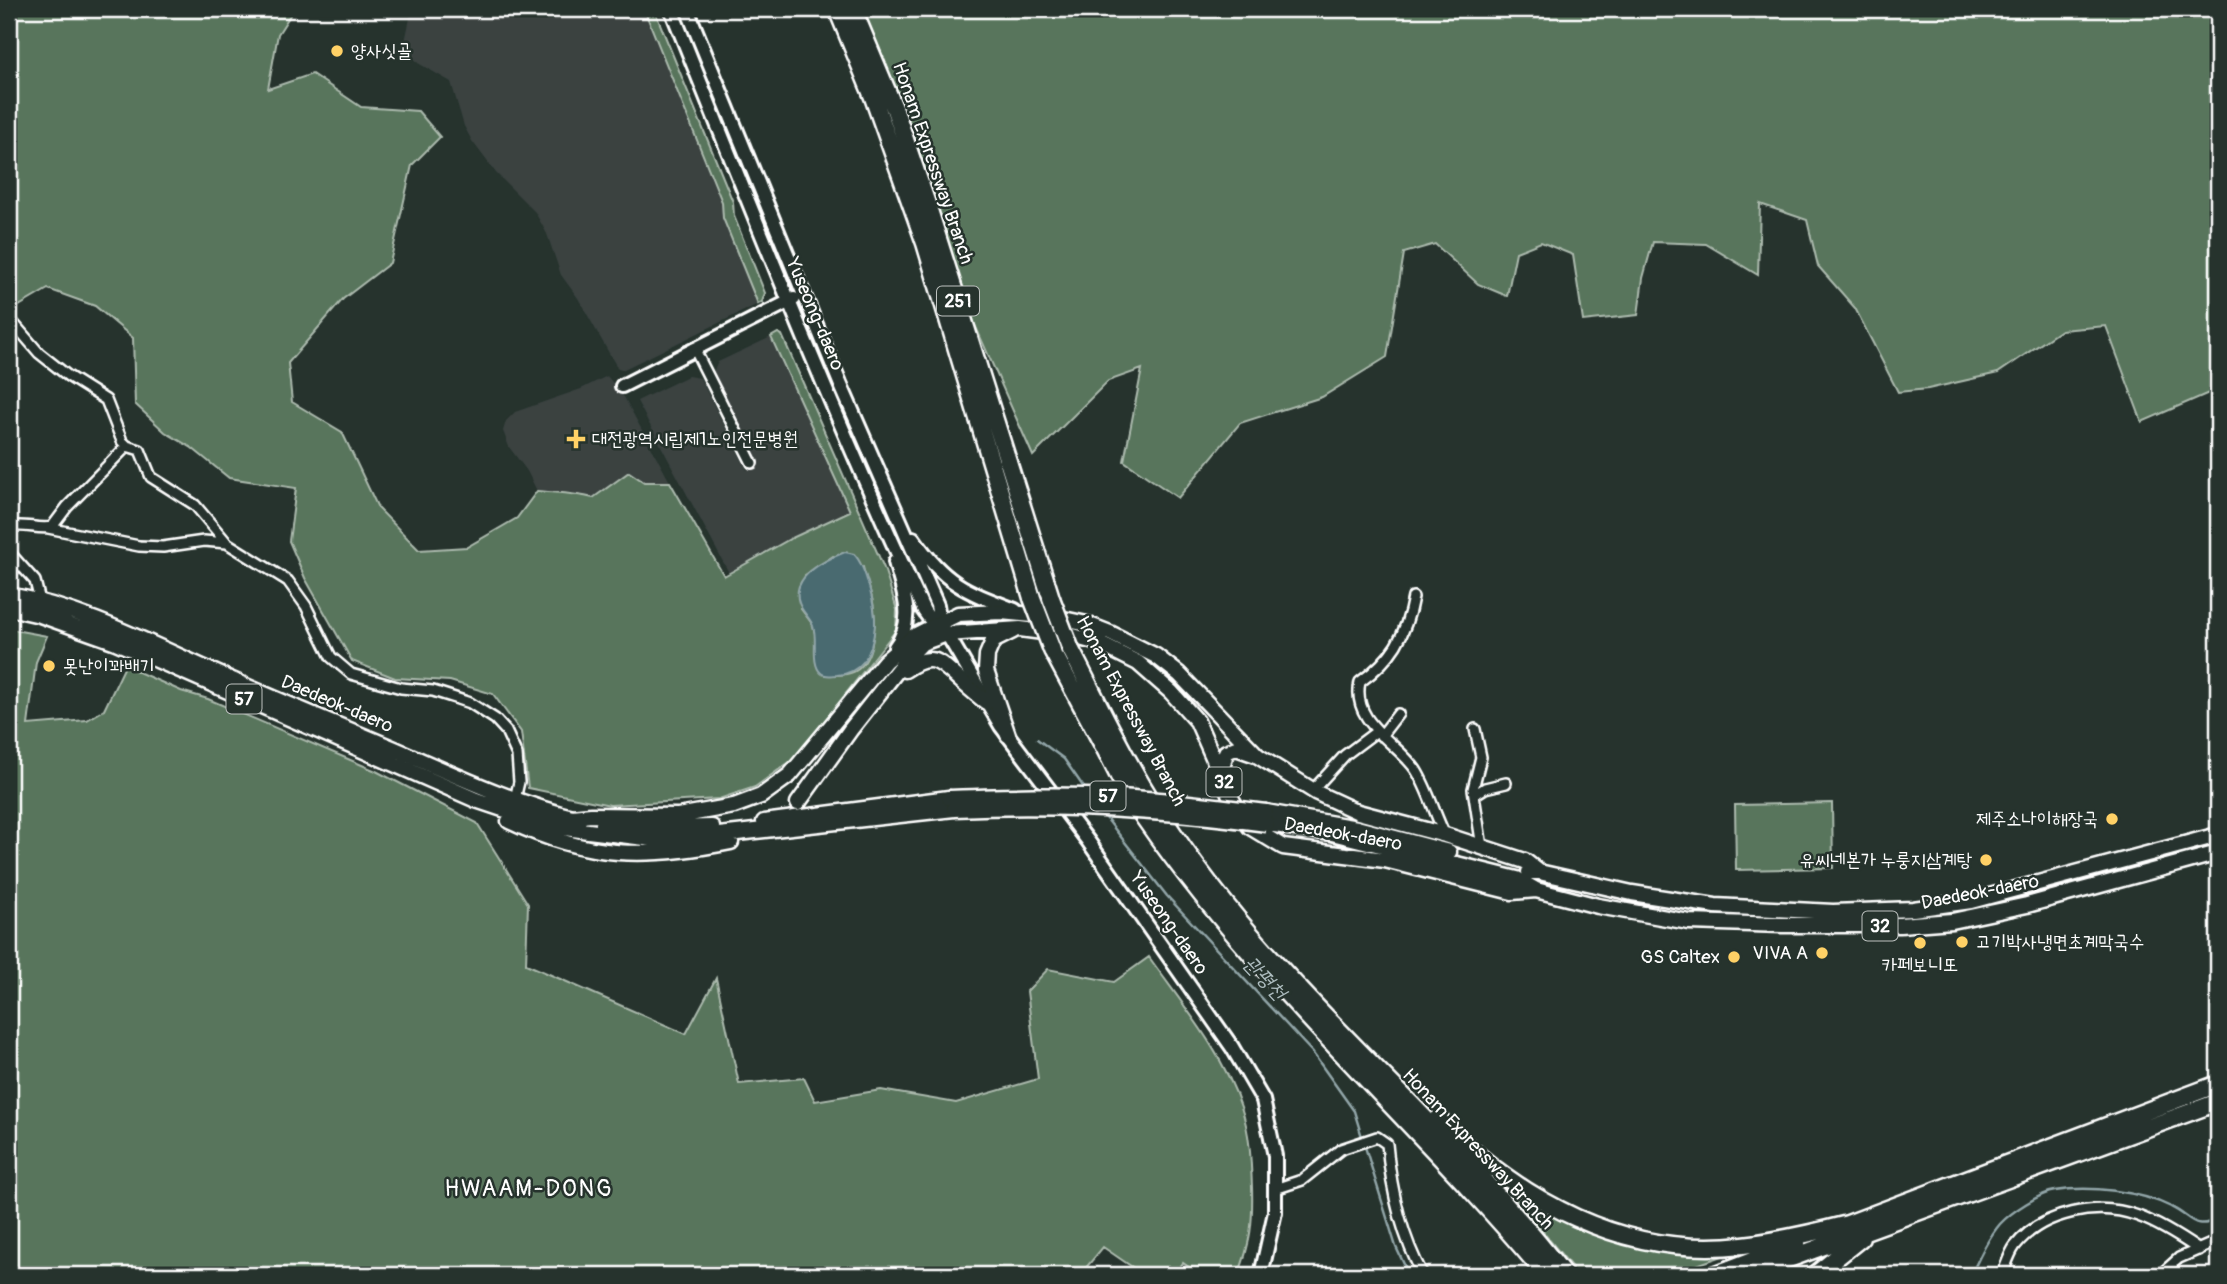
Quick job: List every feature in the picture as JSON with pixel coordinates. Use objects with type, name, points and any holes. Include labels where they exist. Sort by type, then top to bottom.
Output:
[{"type":"highway","name":"Honam Expressway Branch","points":[[837,9],[873,97],[925,243],[1032,598],[1052,650],[1131,798],[1241,944],[1359,1074],[1461,1178],[1546,1275]]},
{"type":"highway","name":"Honam Expressway Branch","points":[[853,9],[895,110],[932,219],[1051,597],[1071,650],[1146,793],[1178,842],[1252,936],[1471,1169],[1564,1275]]},
{"type":"highway","points":[[1252,936],[1268,942],[1452,1133],[1515,1185],[1560,1212],[1623,1237],[1692,1247],[1743,1245],[1848,1224]]},
{"type":"highway","points":[[1714,1275],[2218,1084]]},
{"type":"highway","points":[[1745,1275],[2218,1102]]},
{"type":"highway","points":[[1815,1275],[1852,1244],[1891,1221]]},
{"type":"main road","name":"Yuseong-daero","points":[[671,9],[789,301],[888,531],[924,611],[943,629]]},
{"type":"main road","name":"Yuseong-daero","points":[[687,9],[804,295],[937,605],[943,629],[1008,735],[1088,841],[1232,1047],[1263,1100],[1275,1156],[1275,1212],[1261,1275]]},
{"type":"main road","points":[[622,386],[804,295]]},
{"type":"main road","name":"32","points":[[892,504],[914,539],[944,576],[971,594],[1022,613]]},
{"type":"main road","points":[[572,817],[590,814],[678,816],[734,806],[761,796],[790,775],[903,638],[908,618],[888,531]]},
{"type":"main road","name":"Daedeok-daero","points":[[9,595],[40,601],[129,633],[220,675],[515,799],[552,813],[572,817]]},
{"type":"main road","name":"Daedeok-daero","points":[[9,608],[40,615],[116,642],[476,800]]},
{"type":"main road","points":[[1001,629],[994,621],[999,616],[1022,613]]},
{"type":"main road","name":"Daedeok-daero","points":[[943,629],[958,614],[1022,613],[1087,624],[1156,656],[1179,674],[1258,755],[1313,790],[1358,812],[1445,835],[1525,861],[1539,872]]},
{"type":"main road","points":[[885,661],[918,633],[943,629]]},
{"type":"main road","points":[[798,803],[825,761],[892,678],[922,643],[943,629]]},
{"type":"main road","name":"Daedeok-daero","points":[[943,629],[1020,629],[1073,636],[1098,643],[1138,663],[1171,692],[1197,722],[1232,800],[1250,827],[1283,847],[1385,860],[1512,892],[1536,890]]},
{"type":"main road","points":[[1008,735],[986,671],[986,660],[993,641],[1020,629]]},
{"type":"main road","points":[[892,678],[917,661],[937,661],[944,663],[986,702]]},
{"type":"main road","points":[[1220,773],[1226,752],[1236,748],[1258,755]]},
{"type":"main road","points":[[476,800],[512,822],[547,837],[593,850],[660,853],[731,842]]},
{"type":"main road","name":"57","points":[[476,800],[556,827],[653,839],[763,831],[951,803]]},
{"type":"main road","name":"57","points":[[572,817],[604,825],[717,827],[951,803],[1096,807],[1266,818]]},
{"type":"main road","name":"Daedeok-daero","points":[[1266,818],[1517,879],[1536,890],[1598,906],[1689,922],[1900,925],[1952,921],[2027,905],[2218,853]]},
{"type":"main road","name":"Daedeok-daero","points":[[1266,818],[1357,828],[1522,873],[1539,872],[1632,893],[1715,906],[1833,912],[1913,909],[1971,901],[2218,835]]},
{"type":"street","points":[[9,318],[39,353],[68,376],[106,400],[122,441],[127,446],[140,450],[151,477],[195,505],[227,543],[288,581],[306,606],[331,657],[351,674],[401,688],[433,691],[470,703],[495,719],[506,730],[517,755],[519,782],[515,799]]},
{"type":"street","points":[[694,348],[752,463]]},
{"type":"street","points":[[48,528],[56,524],[67,507],[127,446]]},
{"type":"street","points":[[9,527],[20,524],[158,548],[204,541],[227,543]]},
{"type":"street","points":[[9,552],[35,581],[40,601]]},
{"type":"street","points":[[1413,597],[1409,623],[1393,653],[1359,686],[1359,703],[1379,734],[1415,770],[1445,835]]},
{"type":"street","points":[[1313,790],[1345,755],[1379,734],[1398,713]]},
{"type":"street","points":[[1475,729],[1481,757],[1474,780],[1474,795],[1482,847]]},
{"type":"street","points":[[1474,795],[1485,788],[1506,783]]},
{"type":"street","points":[[1275,1189],[1302,1180],[1341,1149],[1377,1137],[1387,1144],[1389,1174],[1408,1248],[1423,1275]]},
{"type":"street","points":[[2002,1275],[2014,1247],[2050,1219],[2070,1212],[2119,1211],[2137,1215],[2173,1232],[2199,1250]]},
{"type":"street","points":[[2160,1275],[2179,1258],[2218,1241]]},
{"type":"shaded area","points":[[412,9],[644,9],[722,202],[723,218],[758,304],[622,370],[618,369],[578,298],[561,275],[547,234],[535,212],[496,173],[472,141],[464,126],[451,82],[418,63],[404,46]]},
{"type":"shaded area","points":[[771,337],[851,511],[790,539],[729,573],[637,401],[688,376],[700,378],[747,470],[758,464],[713,372],[718,362]]},
{"type":"shaded area","name":"대전광역시립제1노인전문병원","points":[[607,376],[624,397],[670,482],[644,482],[629,472],[593,498],[569,492],[537,491],[527,471],[509,447],[503,431],[506,421],[515,412],[581,389]]},
{"type":"green space","points":[[9,9],[294,9],[278,34],[268,89],[312,74],[361,107],[418,111],[440,137],[412,165],[390,263],[343,299],[288,363],[292,402],[342,432],[378,508],[419,550],[467,547],[517,518],[537,491],[593,498],[629,472],[644,482],[670,482],[724,576],[790,539],[850,511],[771,337],[778,333],[782,335],[884,568],[897,610],[896,630],[795,758],[755,787],[719,799],[610,805],[528,788],[521,732],[493,694],[450,681],[395,678],[352,661],[305,578],[289,541],[296,488],[229,478],[192,448],[165,432],[135,404],[133,338],[95,306],[48,289],[12,310],[9,308]],"holes":[[[833,556],[863,567],[874,609],[874,633],[870,651],[857,670],[841,675],[825,675],[813,625],[801,609],[805,575]]]},
{"type":"green space","points":[[644,9],[654,9],[733,202],[734,216],[765,293],[762,302],[758,304],[723,218],[722,202]]},
{"type":"green space","points":[[863,9],[2218,9],[2218,389],[2142,422],[2106,326],[2061,330],[1998,373],[1928,389],[1898,392],[1855,308],[1818,266],[1807,220],[1760,204],[1758,275],[1706,244],[1653,242],[1643,278],[1638,315],[1583,321],[1573,255],[1541,242],[1516,252],[1507,296],[1478,284],[1435,244],[1404,253],[1387,357],[1322,397],[1240,423],[1178,498],[1124,461],[1142,369],[1108,381],[1033,456],[967,307],[913,132]]},
{"type":"green space","points":[[9,629],[47,636],[36,662],[28,725],[87,720],[104,710],[125,666],[376,771],[477,823],[528,904],[526,964],[686,1034],[716,978],[739,1084],[804,1078],[815,1101],[881,1090],[956,1103],[1038,1079],[1027,991],[1048,969],[1114,982],[1149,957],[1213,1048],[1233,1087],[1244,1117],[1250,1157],[1252,1210],[1248,1242],[1238,1275],[1200,1275],[1183,1263],[1174,1275],[1144,1275],[1103,1247],[1080,1275],[9,1275]]},
{"type":"green space","points":[[1832,803],[1833,868],[1736,870],[1735,805]]},
{"type":"green space","points":[[1503,1183],[1567,1221],[1608,1238],[1685,1251],[1731,1253],[1668,1275],[1578,1275]]},
{"type":"water","points":[[845,552],[854,554],[866,578],[874,609],[874,635],[869,652],[860,665],[846,673],[827,675],[818,669],[813,626],[800,606],[798,593],[804,577],[811,570]]},
{"type":"waterway","name":"관평천","points":[[1037,739],[1064,759],[1087,792]]},
{"type":"waterway","name":"관평천","points":[[1103,814],[1167,896],[1312,1052],[1354,1111],[1396,1247],[1409,1275]]},
{"type":"waterway","points":[[1971,1275],[2000,1224],[2026,1204],[2055,1191],[2083,1189],[2130,1193],[2159,1201],[2198,1223],[2218,1219]]},
{"type":"place","name":"양사싯골","points":[[337,51]]},
{"type":"place","name":"대전광역시립제1노인전문병원","points":[[576,439]]},
{"type":"place","name":"못난이꽈배기","points":[[49,666]]},
{"type":"place","name":"제주소나이해장국","points":[[2112,819]]},
{"type":"place","name":"유씨네본가 누룽지삼계탕","points":[[1986,860]]},
{"type":"place","name":"고기박사냉면초계막국수","points":[[1962,942]]},
{"type":"place","name":"카페보니또","points":[[1920,943]]},
{"type":"place","name":"VIVA A","points":[[1822,953]]},
{"type":"place","name":"GS Caltex","points":[[1734,957]]},
{"type":"district","name":"HWAAM-DONG","points":[[529,1188]]}]
